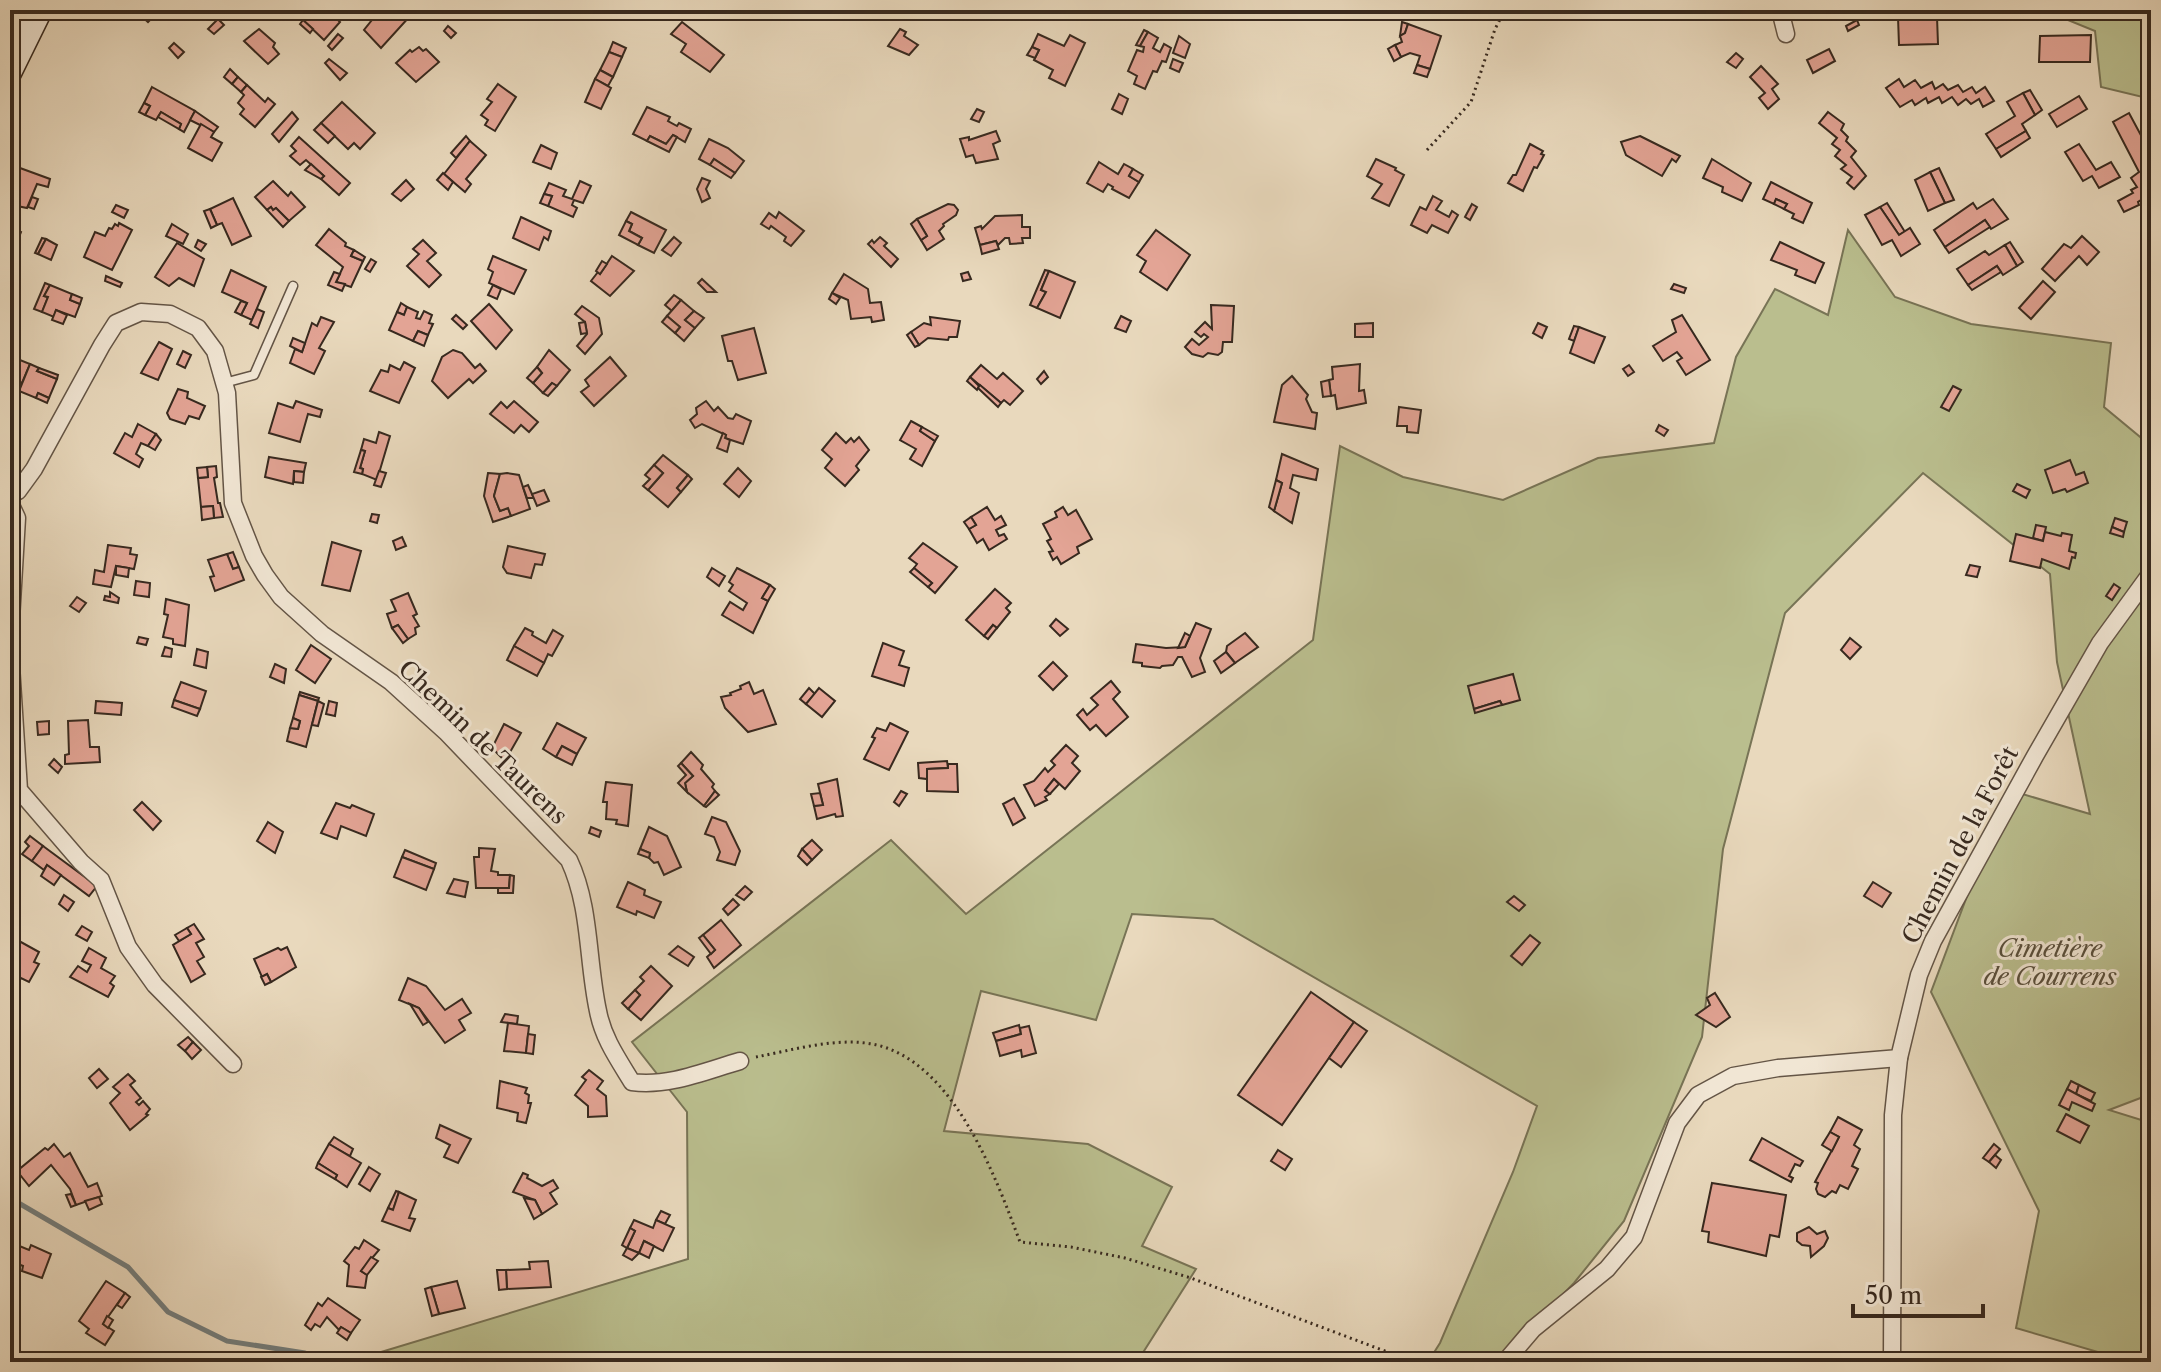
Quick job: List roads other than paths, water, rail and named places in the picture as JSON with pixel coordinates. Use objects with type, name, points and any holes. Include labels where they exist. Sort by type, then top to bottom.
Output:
[{"type":"main road","points":[[10,37],[24,10]]},
{"type":"main road","points":[[10,73],[41,10]]},
{"type":"street","points":[[1780,10],[1786,34]]},
{"type":"street","name":"Chemin de Taurens","points":[[10,494],[18,491],[34,469],[116,323],[141,312],[170,314],[198,328],[215,351],[227,393],[233,503],[254,556],[281,597],[322,634],[391,682],[446,732],[569,860],[579,881],[598,1012],[609,1045],[632,1082],[651,1085],[740,1061]]},
{"type":"street","points":[[10,503],[17,518],[10,636]]},
{"type":"street","name":"Chemin de la Forêt","points":[[1892,1362],[1893,1115],[1899,1058],[1919,975],[1933,941],[2100,643],[2151,573]]},
{"type":"street","points":[[10,650],[19,790],[81,862],[101,880],[128,947],[155,985],[233,1064]]},
{"type":"street","points":[[1505,1362],[1533,1329],[1607,1269],[1634,1237],[1677,1123],[1698,1095],[1733,1076],[1778,1068],[1899,1058]]},
{"type":"lane","points":[[224,383],[254,375],[293,286]]},
{"type":"waterway","points":[[10,1198],[128,1267],[168,1312],[227,1341],[305,1353]]},
{"type":"park label","name":"Cimetière de Courrens","points":[[2050,962]]}]
